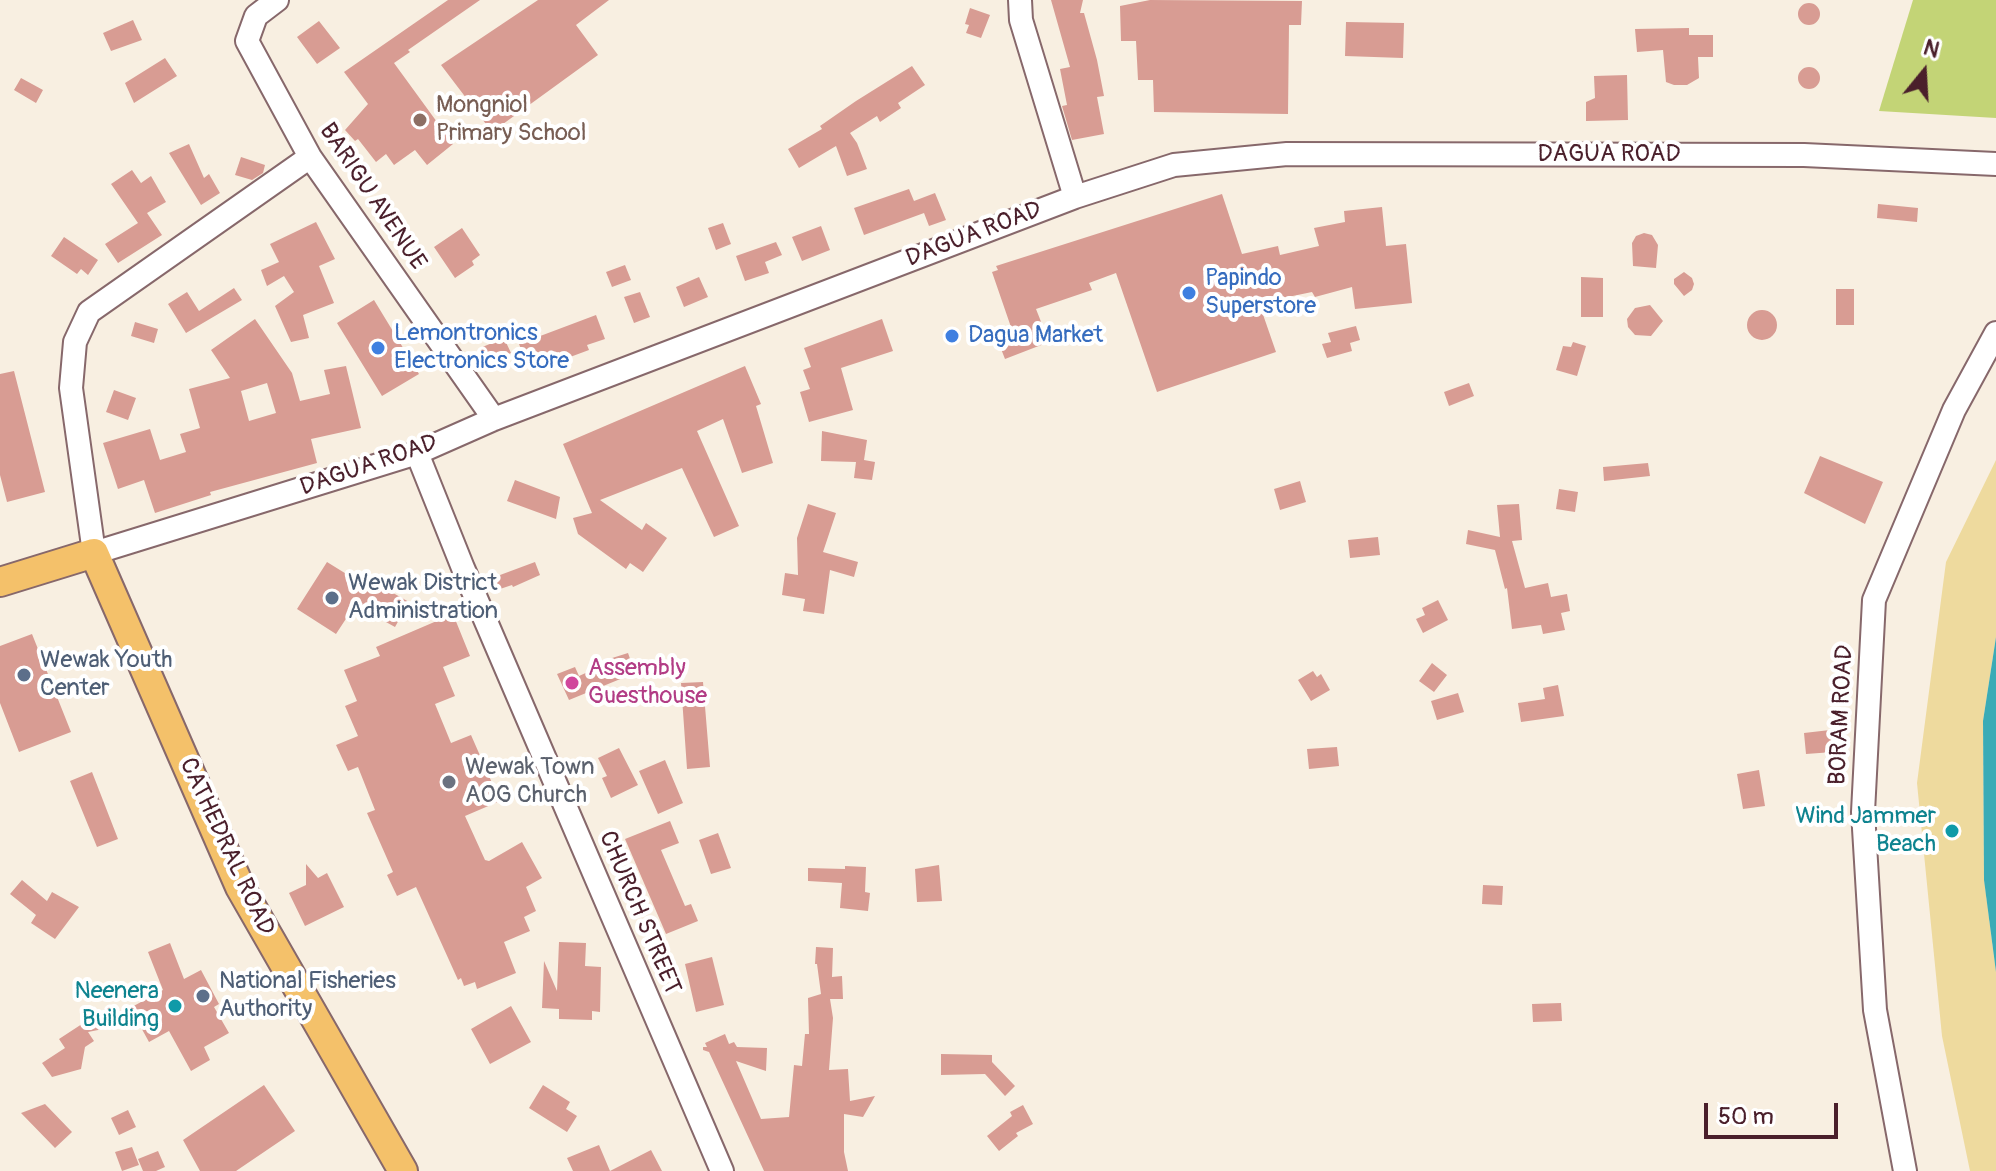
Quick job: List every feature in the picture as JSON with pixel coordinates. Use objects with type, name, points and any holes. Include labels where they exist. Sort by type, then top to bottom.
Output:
[{"type":"main road","name":"DAGUA ROAD","points":[[0,582],[94,553]]},
{"type":"main road","name":"CATHEDRAL ROAD","points":[[94,553],[240,887],[403,1171]]},
{"type":"street","name":"BARIGU AVENUE","points":[[277,0],[256,16],[247,41],[310,157],[494,419]]},
{"type":"street","points":[[1020,0],[1021,20],[1075,197]]},
{"type":"street","name":"DAGUA ROAD","points":[[94,553],[417,453],[494,419],[1075,197],[1174,165],[1287,154],[1804,155],[1996,164]]},
{"type":"street","points":[[94,553],[71,388],[75,342],[89,312],[310,157]]},
{"type":"street","name":"BORAM ROAD","points":[[1905,1171],[1875,1010],[1863,812],[1874,600],[1954,410],[1996,333]]},
{"type":"street","name":"CHURCH STREET","points":[[417,453],[722,1171]]},
{"type":"green space","points":[[1913,0],[1996,0],[1996,118],[1879,111]]},
{"type":"sand","name":"Wind Jammer Beach","points":[[1996,460],[1996,637],[1983,721],[1984,879],[1996,972],[1996,1171],[1970,1171],[1942,1036],[1917,783],[1946,562]]},
{"type":"water","points":[[1996,637],[1996,972],[1984,880],[1983,721]]},
{"type":"building","points":[[448,0],[480,0],[394,63],[453,144],[427,165],[415,150],[394,165],[386,154],[376,162],[358,139],[355,141],[345,130],[368,104],[344,72]]},
{"type":"building","points":[[538,0],[609,0],[576,25],[598,55],[492,132],[441,65]]},
{"type":"building","points":[[1051,0],[1083,0],[1080,13],[1084,13],[1104,96],[1097,97],[1104,134],[1072,140],[1062,106],[1067,105],[1060,69],[1070,67]]},
{"type":"building","points":[[1150,0],[1302,1],[1301,25],[1289,25],[1288,114],[1154,112],[1153,80],[1138,80],[1136,41],[1121,41],[1120,6]]},
{"type":"building","points":[[1809,3],[1817,6],[1820,14],[1817,22],[1809,25],[1801,22],[1798,14],[1801,6]]},
{"type":"building","points":[[970,8],[990,15],[981,38],[966,33],[969,25],[965,24]]},
{"type":"building","points":[[133,20],[142,40],[111,51],[103,33]]},
{"type":"building","points":[[319,21],[340,48],[317,64],[297,37]]},
{"type":"building","points":[[1346,22],[1404,23],[1403,58],[1345,56]]},
{"type":"building","points":[[1689,28],[1689,35],[1713,35],[1713,57],[1698,57],[1699,78],[1687,85],[1674,85],[1666,82],[1663,50],[1637,52],[1635,29]]},
{"type":"building","points":[[165,58],[177,76],[134,103],[125,83]]},
{"type":"building","points":[[912,66],[925,85],[898,103],[901,108],[880,122],[877,116],[850,133],[867,169],[847,176],[836,146],[799,168],[788,149]]},
{"type":"building","points":[[1809,67],[1817,70],[1820,78],[1817,86],[1809,89],[1801,86],[1798,78],[1801,70]]},
{"type":"building","points":[[1627,75],[1628,120],[1586,121],[1586,102],[1595,98],[1594,76]]},
{"type":"building","points":[[21,78],[43,90],[36,103],[14,90]]},
{"type":"building","points":[[189,144],[204,178],[209,174],[220,193],[201,205],[169,153]]},
{"type":"building","points":[[241,157],[265,165],[263,173],[252,180],[235,175]]},
{"type":"building","points":[[132,170],[141,183],[151,176],[166,202],[147,213],[162,235],[118,263],[105,244],[138,223],[111,184]]},
{"type":"building","points":[[909,189],[914,201],[935,193],[946,220],[929,226],[924,213],[864,235],[854,208]]},
{"type":"building","points":[[1222,194],[1242,254],[1278,246],[1280,255],[1319,246],[1314,228],[1345,222],[1344,211],[1382,207],[1386,246],[1406,244],[1412,303],[1355,309],[1352,287],[1315,297],[1312,292],[1259,303],[1276,352],[1157,392],[1116,273],[1089,283],[1092,290],[1036,309],[1049,342],[1005,359],[996,336],[1012,330],[992,272],[998,270],[996,266]]},
{"type":"building","points":[[1878,204],[1918,208],[1917,222],[1877,218]]},
{"type":"building","points":[[316,222],[335,259],[319,266],[334,303],[303,315],[309,338],[291,342],[275,306],[294,292],[284,276],[267,286],[261,270],[279,262],[270,244]]},
{"type":"building","points":[[723,223],[731,244],[716,250],[708,228]]},
{"type":"building","points":[[821,226],[830,250],[802,261],[792,237]]},
{"type":"building","points":[[462,228],[480,255],[472,261],[474,265],[455,278],[434,247]]},
{"type":"building","points":[[1644,233],[1652,235],[1658,245],[1656,268],[1633,266],[1632,243],[1636,236]]},
{"type":"building","points":[[64,237],[98,260],[88,275],[81,269],[77,274],[51,256]]},
{"type":"building","points":[[776,242],[782,255],[765,262],[769,273],[745,281],[736,256]]},
{"type":"building","points":[[625,265],[631,280],[612,287],[606,272]]},
{"type":"building","points":[[1684,272],[1694,284],[1684,296],[1674,284],[1674,279]]},
{"type":"building","points":[[699,277],[708,297],[684,307],[676,287]]},
{"type":"building","points":[[1581,277],[1603,278],[1603,317],[1581,317]]},
{"type":"building","points":[[234,288],[242,300],[186,333],[168,304],[187,292],[199,311]]},
{"type":"building","points":[[1836,289],[1854,289],[1854,325],[1836,325]]},
{"type":"building","points":[[640,292],[650,317],[634,323],[624,297]]},
{"type":"building","name":"Lemontronics Electronics Store","points":[[374,300],[419,374],[382,396],[337,323]]},
{"type":"building","points":[[1650,305],[1663,321],[1651,336],[1635,335],[1628,327],[1627,319],[1635,308]]},
{"type":"building","points":[[1762,310],[1773,314],[1777,325],[1773,336],[1762,340],[1751,336],[1747,325],[1751,314]]},
{"type":"building","points":[[596,315],[605,339],[587,345],[589,350],[562,360],[559,352],[527,364],[519,344]]},
{"type":"building","points":[[255,319],[292,373],[300,401],[330,394],[324,370],[346,366],[361,428],[311,439],[317,463],[210,492],[211,495],[155,513],[144,480],[118,489],[103,443],[150,429],[160,460],[186,452],[180,434],[200,428],[189,389],[230,378],[211,350]],"holes":[[[267,383],[276,413],[249,421],[241,391]]]},
{"type":"building","points":[[882,319],[893,351],[841,368],[853,410],[809,422],[800,392],[810,389],[803,370],[811,367],[804,348]]},
{"type":"building","points":[[135,322],[158,329],[154,343],[131,336]]},
{"type":"building","points":[[1356,326],[1360,340],[1350,343],[1352,351],[1327,358],[1322,344],[1331,342],[1328,333]]},
{"type":"building","points":[[504,338],[511,353],[486,364],[480,348]]},
{"type":"building","points":[[1573,342],[1586,346],[1577,376],[1556,370],[1563,346],[1571,347]]},
{"type":"building","points":[[745,366],[761,404],[756,406],[773,463],[742,473],[723,419],[697,431],[739,526],[714,537],[682,468],[600,500],[642,530],[646,523],[667,538],[643,572],[630,563],[626,569],[578,534],[573,518],[592,513],[563,444]]},
{"type":"building","points":[[14,371],[45,492],[7,502],[0,475],[0,374]]},
{"type":"building","points":[[1469,383],[1474,396],[1449,406],[1444,392]]},
{"type":"building","points":[[114,390],[136,398],[128,420],[106,412]]},
{"type":"building","points":[[822,431],[867,440],[864,460],[875,462],[872,480],[854,478],[856,462],[821,461]]},
{"type":"building","points":[[1820,456],[1883,482],[1865,524],[1804,493]]},
{"type":"building","points":[[1648,463],[1650,476],[1604,481],[1603,467]]},
{"type":"building","points":[[515,480],[560,497],[556,519],[507,501]]},
{"type":"building","points":[[1300,481],[1306,502],[1280,510],[1274,489]]},
{"type":"building","points":[[1559,489],[1578,492],[1575,512],[1556,509]]},
{"type":"building","points":[[808,504],[836,513],[823,552],[858,562],[854,577],[830,570],[824,614],[803,611],[805,599],[782,595],[785,573],[798,575],[797,538]]},
{"type":"building","points":[[1519,504],[1522,540],[1512,541],[1525,588],[1548,583],[1551,597],[1567,594],[1570,611],[1561,613],[1565,630],[1543,634],[1541,625],[1512,629],[1507,588],[1495,550],[1466,544],[1468,530],[1500,537],[1497,505]]},
{"type":"building","points":[[1378,537],[1380,555],[1350,558],[1348,540]]},
{"type":"building","name":"Wewak District Administration","points":[[327,562],[369,588],[372,581],[409,602],[395,627],[355,605],[336,634],[297,609]]},
{"type":"building","points":[[535,562],[540,575],[513,587],[497,590],[492,578]]},
{"type":"building","points":[[1438,600],[1448,620],[1423,633],[1416,619],[1425,615],[1422,608]]},
{"type":"building","points":[[453,614],[470,656],[443,667],[455,696],[435,704],[451,743],[471,735],[500,801],[465,816],[485,860],[489,861],[522,842],[542,878],[526,887],[536,911],[524,917],[530,931],[504,942],[516,973],[477,989],[475,982],[464,986],[461,978],[458,980],[416,887],[397,896],[387,875],[393,872],[367,813],[375,810],[358,767],[348,771],[336,745],[358,736],[345,706],[357,701],[344,670],[380,656],[376,647]]},
{"type":"building","name":"Wewak Youth Center","points":[[32,634],[71,732],[19,752],[0,703],[0,646]]},
{"type":"building","points":[[628,653],[635,673],[569,700],[557,674],[575,667],[579,676],[610,662],[609,659]]},
{"type":"building","points":[[1432,663],[1447,675],[1434,692],[1419,681]]},
{"type":"building","points":[[1313,671],[1317,677],[1321,674],[1330,690],[1311,701],[1298,680]]},
{"type":"building","points":[[703,682],[710,767],[687,769],[681,683]]},
{"type":"building","points":[[1558,685],[1564,716],[1521,722],[1518,703],[1545,699],[1543,688]]},
{"type":"building","points":[[1458,693],[1464,712],[1437,720],[1431,701]]},
{"type":"building","points":[[1830,730],[1833,752],[1806,754],[1804,733]]},
{"type":"building","points":[[1337,747],[1339,766],[1309,769],[1307,749]]},
{"type":"building","points":[[619,748],[638,785],[611,798],[602,778],[607,776],[598,758]]},
{"type":"building","points":[[665,760],[683,803],[658,814],[639,771]]},
{"type":"building","points":[[1759,770],[1765,806],[1743,809],[1737,774]]},
{"type":"building","points":[[92,772],[118,839],[97,847],[70,781]]},
{"type":"building","points":[[670,821],[679,843],[661,850],[685,906],[691,904],[698,921],[666,934],[625,839]]},
{"type":"building","points":[[718,833],[731,868],[711,874],[699,840]]},
{"type":"building","points":[[306,864],[318,878],[327,873],[344,907],[305,926],[289,893],[306,885]]},
{"type":"building","points":[[939,865],[942,901],[917,902],[915,869]]},
{"type":"building","points":[[845,866],[866,867],[865,892],[870,893],[868,911],[840,908],[842,883],[808,881],[808,868],[845,869]]},
{"type":"building","points":[[22,880],[47,901],[52,892],[79,907],[55,939],[31,923],[36,915],[10,894]]},
{"type":"building","points":[[1483,885],[1503,886],[1502,905],[1482,904]]},
{"type":"building","points":[[559,942],[586,943],[585,966],[601,967],[600,1012],[592,1011],[592,1020],[559,1019],[559,1009],[542,1008],[544,961],[557,991]]},
{"type":"building","points":[[170,943],[184,979],[201,970],[219,1004],[214,1007],[229,1033],[204,1047],[210,1060],[191,1071],[169,1031],[149,1042],[138,1022],[88,1032],[94,1041],[85,1047],[81,1069],[52,1077],[42,1063],[65,1048],[59,1039],[111,1005],[113,1012],[130,1008],[163,990],[148,952]]},
{"type":"building","points":[[816,947],[833,948],[832,977],[842,976],[843,999],[830,999],[833,1018],[829,1070],[848,1069],[850,1101],[875,1096],[863,1117],[844,1114],[844,1152],[848,1171],[764,1171],[709,1052],[703,1047],[707,1047],[705,1043],[725,1034],[729,1044],[734,1042],[737,1047],[767,1048],[766,1071],[736,1061],[761,1119],[789,1117],[794,1065],[802,1066],[805,1034],[809,1034],[808,998],[821,994],[815,964]]},
{"type":"building","points":[[712,957],[724,1005],[696,1012],[685,964]]},
{"type":"building","points":[[1561,1003],[1562,1021],[1533,1022],[1532,1004]]},
{"type":"building","points":[[511,1006],[531,1042],[490,1064],[471,1029]]},
{"type":"building","points":[[941,1054],[992,1055],[992,1062],[1015,1086],[1005,1096],[985,1074],[941,1075]]},
{"type":"building","points":[[264,1085],[295,1131],[236,1171],[200,1171],[183,1140]]},
{"type":"building","points":[[543,1085],[570,1102],[566,1109],[577,1116],[567,1132],[529,1108]]},
{"type":"building","points":[[45,1104],[72,1132],[55,1148],[21,1113]]},
{"type":"building","points":[[1023,1105],[1033,1124],[1016,1133],[1018,1136],[999,1151],[987,1136],[1012,1116],[1010,1112]]},
{"type":"building","points":[[128,1110],[136,1127],[119,1135],[111,1118]]},
{"type":"building","points":[[599,1145],[610,1171],[573,1171],[567,1158]]},
{"type":"building","points":[[132,1147],[139,1165],[122,1171],[115,1152]]},
{"type":"building","points":[[651,1150],[662,1171],[610,1171]]},
{"type":"building","points":[[158,1151],[165,1167],[143,1171],[138,1159]]},
{"type":"place","name":"Mongniol Primary School","points":[[420,120]]},
{"type":"place","name":"Papindo Superstore","points":[[1189,293]]},
{"type":"place","name":"Dagua Market","points":[[952,336]]},
{"type":"place","name":"Lemontronics Electronics Store","points":[[378,348]]},
{"type":"place","name":"Wewak District Administration","points":[[332,598]]},
{"type":"place","name":"Wewak Youth Center","points":[[24,675]]},
{"type":"place","name":"Assembly Guesthouse","points":[[572,683]]},
{"type":"place","name":"Wewak Town AOG Church","points":[[449,782]]},
{"type":"place","name":"Wind Jammer Beach","points":[[1952,831]]},
{"type":"place","name":"National Fisheries Authority","points":[[203,996]]},
{"type":"place","name":"Neenera Building","points":[[175,1006]]}]
